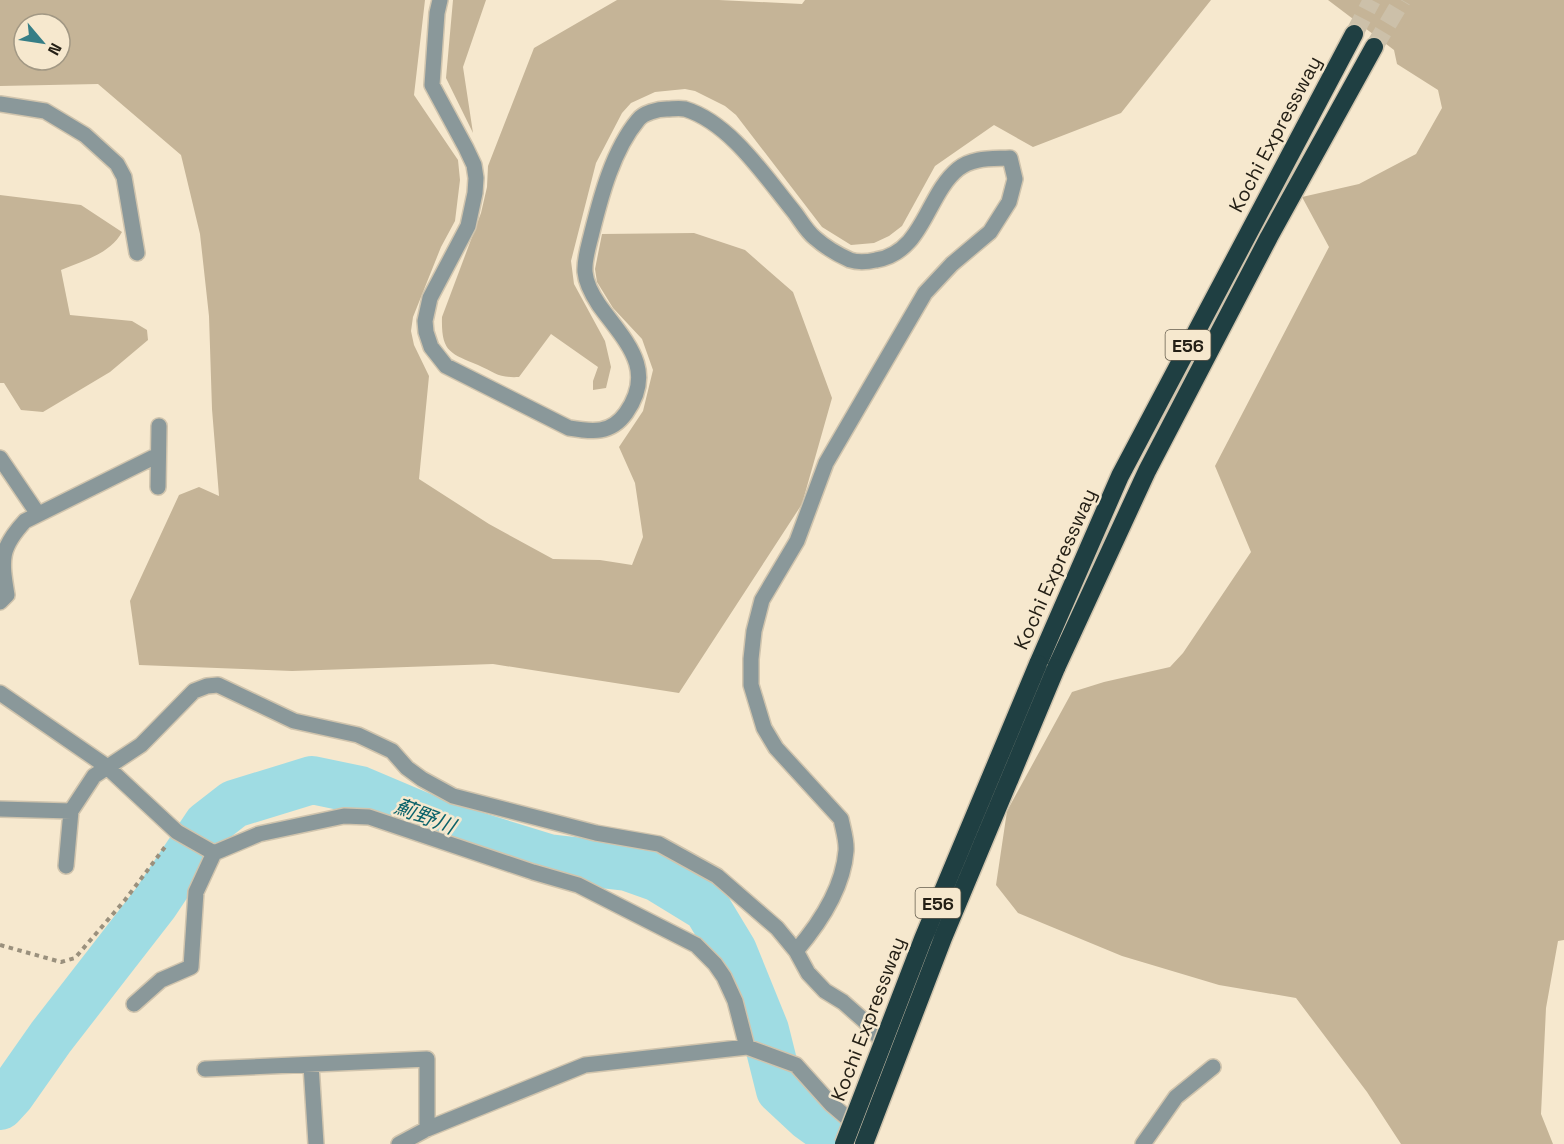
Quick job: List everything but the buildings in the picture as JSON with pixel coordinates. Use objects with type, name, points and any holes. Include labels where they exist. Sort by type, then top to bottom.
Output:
[{"type":"highway","name":"Kochi Expressway","points":[[844,1144],[923,939],[1038,664],[1120,476],[1354,34]]},
{"type":"highway","name":"Kochi Expressway","points":[[869,1141],[943,939],[1056,668],[1147,471],[1269,237],[1374,47]]},
{"type":"street","points":[[440,0],[432,85],[474,165],[475,186],[468,226],[430,298],[425,321],[426,332],[431,347],[446,366],[569,428],[588,432],[602,430],[617,423],[627,411],[640,377],[631,349],[595,299],[585,273],[586,257],[602,190],[622,146],[639,118],[660,109],[683,108],[710,121],[742,148],[814,238],[849,260],[862,262],[883,259],[900,250],[916,234],[944,184],[959,168],[977,159],[1010,158],[1016,179],[1009,202],[990,232],[952,264],[925,293],[826,463],[797,541],[762,600],[754,631],[751,685],[764,729],[776,748],[841,819],[846,849],[838,885],[830,904],[796,951]]},
{"type":"street","points":[[0,104],[45,111],[85,135],[117,164],[124,177],[137,253]]},
{"type":"street","points":[[158,487],[159,426]]},
{"type":"street","points":[[0,602],[7,595],[2,556],[12,535],[25,521],[158,455]]},
{"type":"street","points":[[0,458],[38,514]]},
{"type":"street","points":[[66,866],[71,811],[93,776],[141,745],[194,691],[218,685],[294,721],[358,735],[392,751],[406,768],[453,796],[596,833],[658,844],[717,876],[777,927],[796,951],[808,973],[825,991],[843,1002],[869,1025],[883,1043],[890,1065],[891,1084],[869,1141],[796,1065],[747,1047],[585,1065],[427,1129],[399,1144]]},
{"type":"street","points":[[0,693],[106,766],[177,832],[214,853]]},
{"type":"street","points":[[0,809],[71,811]]},
{"type":"street","points":[[134,1004],[160,980],[191,967],[196,892],[214,853],[258,834],[344,816],[369,817],[578,885],[696,945],[715,964],[735,1001],[747,1047]]},
{"type":"street","points":[[206,1069],[427,1059],[427,1129]]},
{"type":"street","points":[[311,1065],[316,1144]]},
{"type":"street","points":[[1143,1144],[1176,1097],[1213,1067]]},
{"type":"path","points":[[0,945],[61,962],[75,958],[125,900],[177,832]]},
{"type":"shaded area","points":[[0,0],[425,0],[414,95],[458,160],[460,180],[455,221],[441,247],[413,317],[411,331],[414,345],[429,376],[419,479],[489,524],[553,559],[600,560],[632,565],[643,537],[635,483],[619,447],[643,411],[653,370],[642,339],[613,308],[597,282],[595,269],[602,234],[694,233],[745,250],[793,292],[832,398],[802,504],[679,693],[493,664],[292,671],[139,665],[130,601],[179,495],[199,487],[219,496],[212,409],[209,316],[200,234],[181,155],[98,84],[0,86]]},
{"type":"shaded area","points":[[453,0],[486,0],[463,67],[473,133],[446,78]]},
{"type":"shaded area","points":[[617,0],[719,0],[802,4],[805,0],[1211,0],[1121,113],[1033,147],[994,125],[935,166],[902,226],[889,236],[874,243],[851,245],[822,227],[736,115],[725,106],[695,91],[685,89],[655,92],[631,103],[622,113],[596,163],[571,261],[574,284],[605,341],[611,367],[606,388],[593,390],[593,381],[598,367],[551,334],[519,377],[502,376],[454,354],[449,350],[443,338],[442,329],[442,317],[481,213],[487,187],[488,166],[534,48]]},
{"type":"shaded area","points":[[1328,0],[1564,0],[1564,940],[1558,941],[1546,1008],[1541,1114],[1553,1144],[1401,1144],[1367,1092],[1296,998],[1219,985],[1122,956],[1018,913],[996,885],[1007,811],[1072,692],[1170,667],[1183,653],[1251,552],[1215,466],[1329,247],[1302,197],[1359,184],[1416,154],[1442,108],[1438,90],[1397,64],[1394,50]]},
{"type":"shaded area","points":[[0,195],[81,205],[122,232],[117,240],[103,251],[61,270],[70,315],[132,321],[147,330],[148,340],[110,372],[43,412],[21,410],[4,383],[0,383]]},
{"type":"waterway","name":"薊野川","points":[[0,1106],[155,903],[207,825],[234,804],[312,780],[360,790],[445,826],[548,858],[627,867],[658,878],[707,908],[733,951],[765,1030],[780,1090],[809,1117],[847,1144]]},
{"type":"tunnel","points":[[1354,34],[1372,0]]},
{"type":"tunnel","points":[[1374,47],[1402,0]]}]
